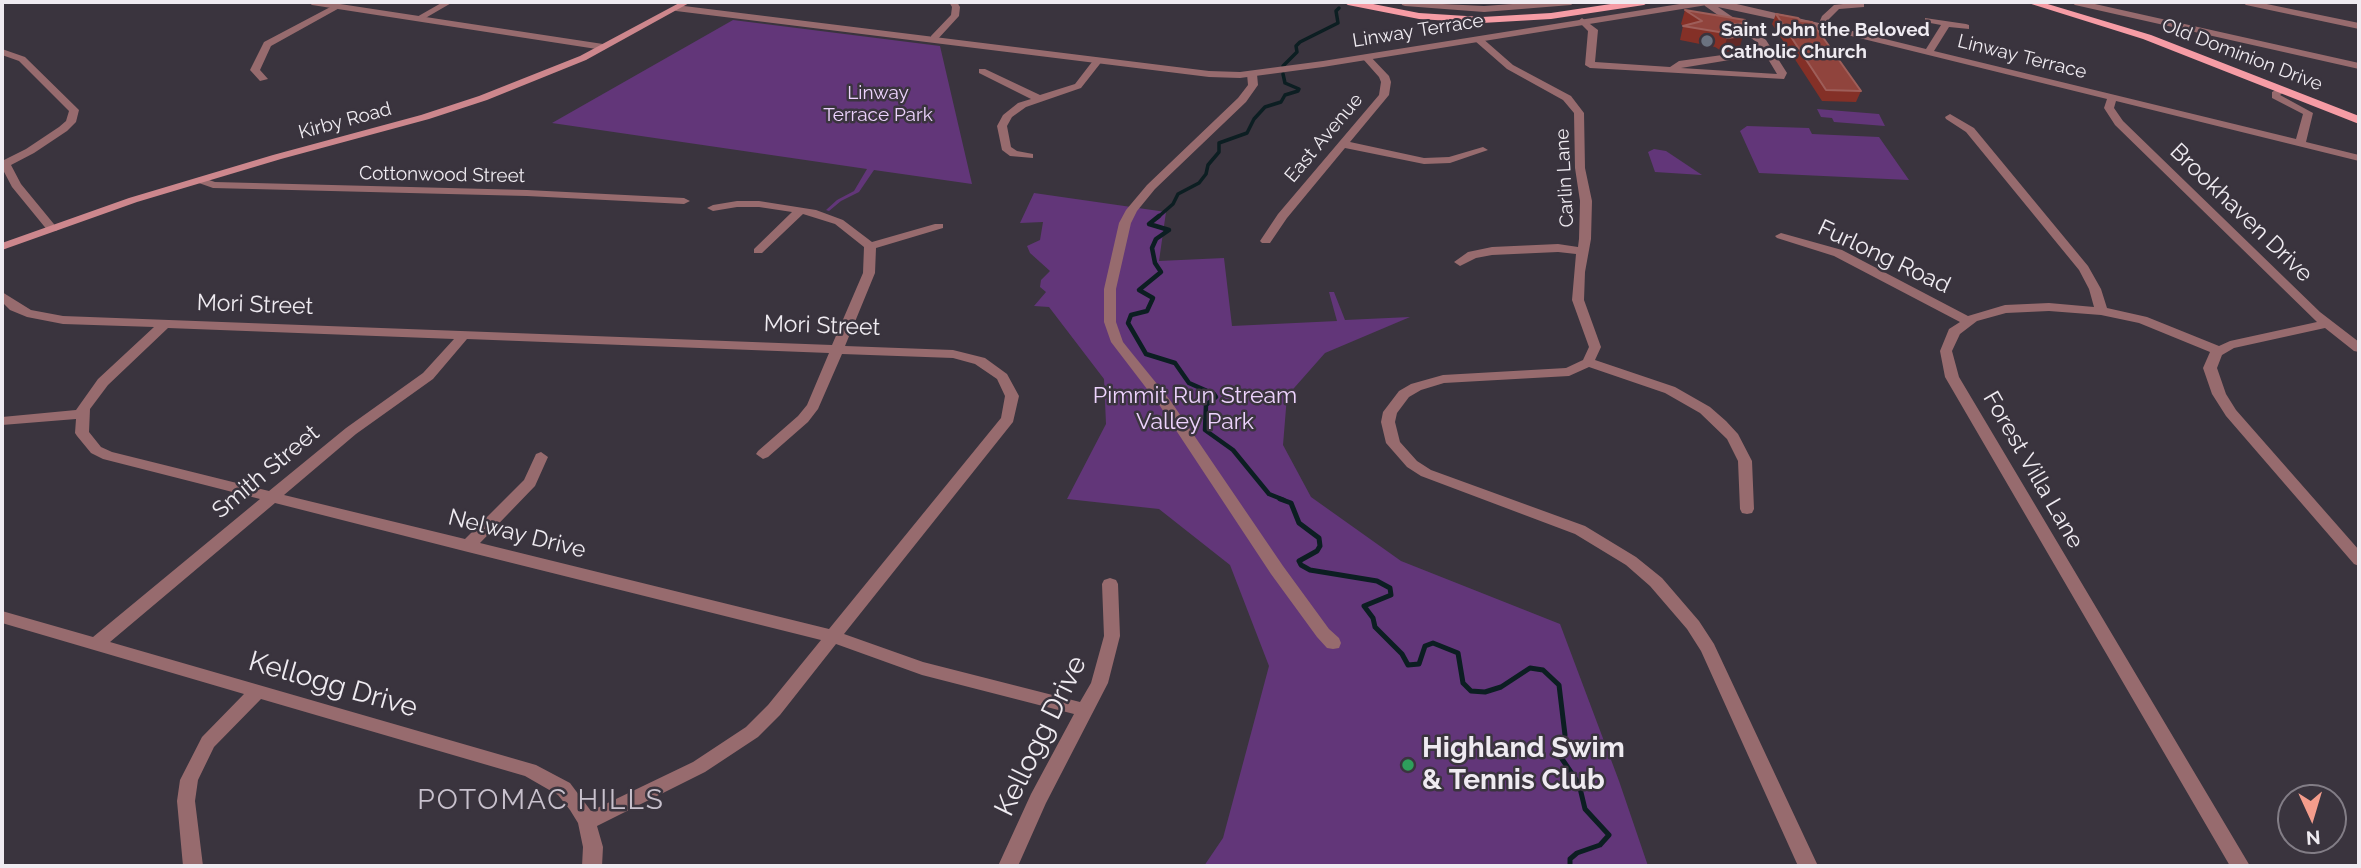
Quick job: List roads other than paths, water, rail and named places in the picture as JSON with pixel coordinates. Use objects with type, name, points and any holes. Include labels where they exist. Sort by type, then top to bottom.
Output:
[{"type":"main road","name":"Kirby Road","points":[[2,247],[200,180],[451,110],[552,72],[687,2]]},
{"type":"main road","points":[[1348,2],[1419,16],[1482,20],[1551,16],[1644,2]]},
{"type":"main road","name":"Old Dominion Drive","points":[[2030,2],[2123,29],[2359,120]]},
{"type":"street","points":[[312,2],[603,47]]},
{"type":"street","points":[[419,18],[449,2]]},
{"type":"street","points":[[934,38],[955,16],[956,2]]},
{"type":"street","points":[[1405,3],[1484,9],[1571,2]]},
{"type":"street","points":[[1582,21],[1592,30],[1590,65],[1781,77],[1782,73],[1763,42],[1707,2]]},
{"type":"street","name":"Linway Terrace","points":[[676,8],[1209,74],[1252,74],[1707,2],[1929,52],[2359,158]]},
{"type":"street","points":[[2075,2],[2359,66]]},
{"type":"street","points":[[2246,2],[2359,26]]},
{"type":"street","points":[[1823,27],[1825,18],[1837,7],[1861,5]]},
{"type":"street","points":[[263,79],[255,70],[267,44],[339,6]]},
{"type":"street","points":[[1928,20],[1966,27]]},
{"type":"street","points":[[1929,52],[1946,25]]},
{"type":"street","name":"Carlin Lane","points":[[1478,39],[1510,67],[1557,90],[1576,107],[1581,122],[1580,168],[1586,201],[1578,300],[1594,338],[1593,355],[1588,362]]},
{"type":"street","points":[[1672,71],[1679,64],[1754,53],[1763,42]]},
{"type":"street","points":[[2,52],[22,59],[74,110],[71,122],[63,129],[30,151],[3,164],[16,185],[52,229]]},
{"type":"street","name":"East Avenue","points":[[1266,241],[1282,216],[1386,88],[1384,76],[1366,57]]},
{"type":"street","points":[[1029,156],[1003,153],[1004,120],[1014,110],[1077,86],[1098,60]]},
{"type":"street","points":[[982,71],[1040,99]]},
{"type":"street","points":[[1252,74],[1253,85],[1242,100],[1151,187],[1132,210],[1125,223],[1110,289],[1110,321],[1117,342],[1126,355],[1165,403],[1277,570],[1316,625],[1333,643]]},
{"type":"street","points":[[2281,89],[2275,96],[2308,113],[2300,143]]},
{"type":"street","name":"Brookhaven Drive","points":[[2112,98],[2109,108],[2119,123],[2327,324],[2359,348]]},
{"type":"street","points":[[1950,117],[1970,130],[2084,269],[2095,289],[2101,311]]},
{"type":"street","points":[[1343,144],[1424,161],[1450,160],[1483,150]]},
{"type":"street","name":"Cottonwood Street","points":[[200,180],[213,185],[527,193],[684,201]]},
{"type":"street","points":[[713,208],[758,204],[801,210],[839,222],[870,246]]},
{"type":"street","points":[[758,251],[801,210]]},
{"type":"street","points":[[870,246],[939,226]]},
{"type":"street","name":"Furlong Road","points":[[1781,236],[1838,253],[1968,321]]},
{"type":"street","points":[[763,454],[798,425],[813,406],[869,273],[870,246]]},
{"type":"street","points":[[1460,262],[1472,255],[1492,251],[1558,248],[1584,251]]},
{"type":"street","name":"Mori Street","points":[[2,296],[14,307],[44,318],[837,349],[968,357],[992,368],[1002,377],[1009,386],[1013,404],[1008,419],[775,710],[741,740],[699,767],[587,822]]},
{"type":"street","points":[[1968,321],[1988,313],[2025,307],[2101,311],[2143,320],[2219,351]]},
{"type":"street","name":"Forest Villa Lane","points":[[1968,321],[1954,331],[1949,340],[1947,364],[1952,377],[2240,866]]},
{"type":"street","points":[[2,421],[82,414],[103,382],[165,324]]},
{"type":"street","points":[[2327,324],[2230,345],[2219,351],[2211,360],[2210,368],[2219,394],[2231,413],[2359,561]]},
{"type":"street","name":"Smith Street","points":[[96,645],[351,431],[428,376],[464,335]]},
{"type":"street","points":[[1747,509],[1745,461],[1733,438],[1721,424],[1705,410],[1670,390],[1588,362],[1569,372],[1443,379],[1416,387],[1405,394],[1391,412],[1388,422],[1393,443],[1412,464],[1426,473],[1580,530],[1623,556],[1656,582],[1685,614],[1708,649],[1808,866]]},
{"type":"street","name":"Nelway Drive","points":[[82,414],[82,433],[87,443],[108,456],[834,637],[922,668],[1085,710]]},
{"type":"street","points":[[468,545],[525,488],[541,457]]},
{"type":"street","name":"Kellogg Drive","points":[[1008,866],[1038,800],[1103,673],[1112,636],[1110,584]]},
{"type":"street","name":"Kellogg Drive","points":[[2,617],[530,769],[564,789],[577,804],[587,822],[593,847],[592,866]]},
{"type":"street","points":[[192,866],[186,801],[189,780],[208,743],[258,691]]},
{"type":"waterway","points":[[1283,66],[1297,52],[1296,46],[1300,42],[1338,23],[1336,11],[1339,8]]},
{"type":"waterway","points":[[1157,218],[1173,204],[1178,194],[1199,183],[1206,174],[1208,165],[1219,152],[1219,143],[1247,133],[1254,119],[1265,107],[1281,102],[1285,95],[1298,91],[1299,89],[1285,83],[1283,74]]},
{"type":"waterway","points":[[1159,216],[1149,224],[1169,230],[1156,239],[1152,248],[1155,263],[1161,272],[1139,290],[1153,298],[1147,311],[1131,315],[1128,323],[1146,354],[1175,363],[1189,383],[1214,394],[1216,397],[1206,405],[1205,430],[1233,450],[1269,494],[1284,500]]},
{"type":"waterway","points":[[1280,499],[1291,503],[1299,523],[1319,538],[1320,546],[1317,551],[1299,561],[1301,565],[1310,570],[1377,581],[1390,588],[1391,595],[1364,606],[1373,618],[1375,627],[1402,654],[1408,665],[1419,664],[1425,646],[1433,643],[1458,653],[1463,683],[1471,691],[1485,692],[1501,687],[1530,668],[1543,670],[1559,685],[1565,735],[1560,756],[1579,784],[1585,809],[1609,835],[1600,845],[1577,853],[1570,859],[1570,866]]},
{"type":"place","name":"Saint John the Beloved Catholic Church","points":[[1707,41]]},
{"type":"place","name":"Highland Swim & Tennis Club","points":[[1408,765]]},
{"type":"district","name":"POTOMAC HILLS","points":[[541,801]]},
{"type":"park label","name":"Linway Terrace Park","points":[[878,104]]},
{"type":"park label","name":"Pimmit Run Stream Valley Park","points":[[1195,409]]}]
